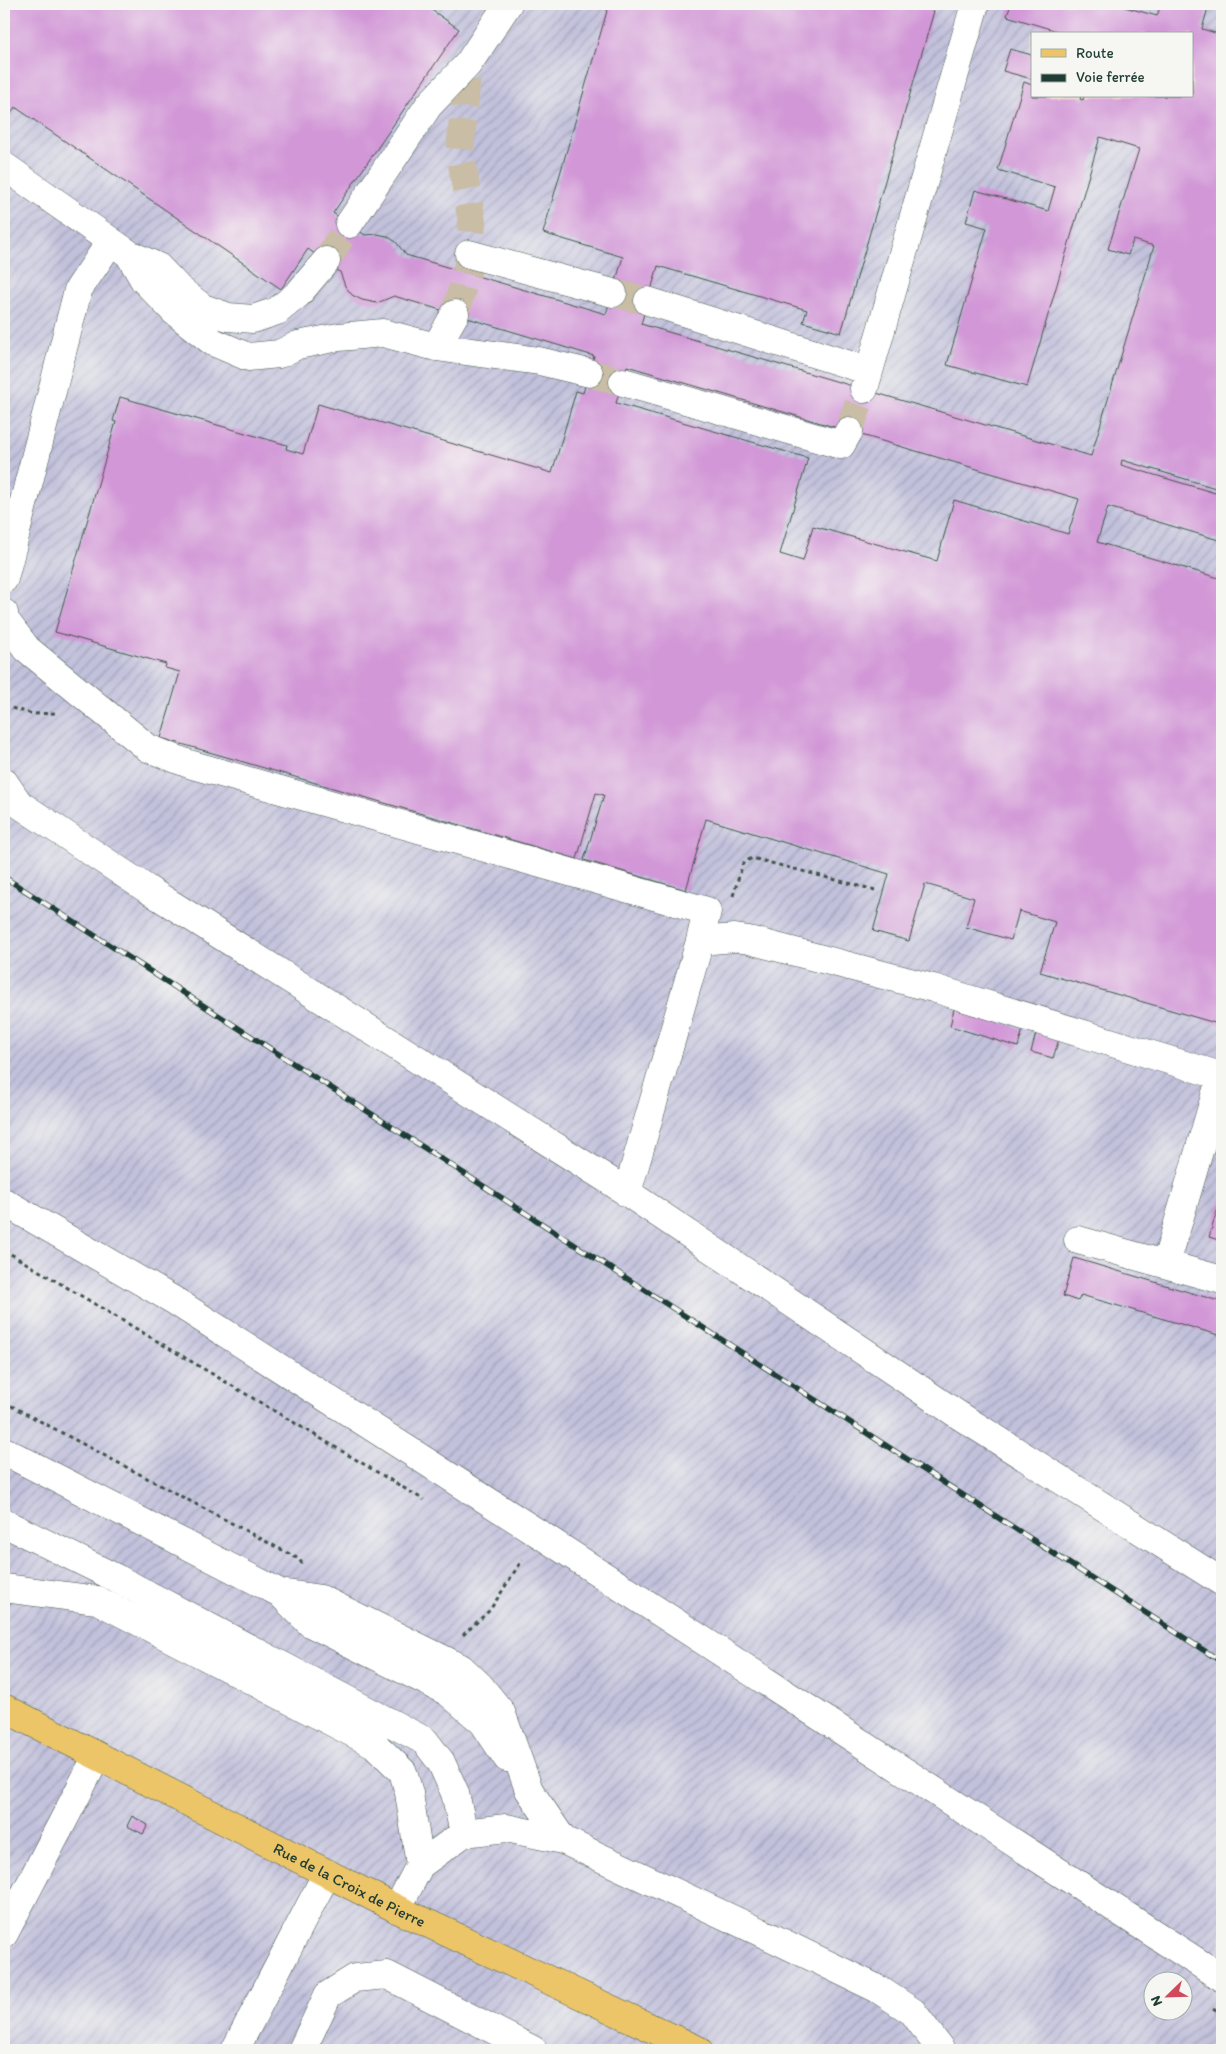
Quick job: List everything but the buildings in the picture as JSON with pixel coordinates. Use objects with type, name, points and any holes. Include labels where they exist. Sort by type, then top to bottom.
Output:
[{"type":"main road","name":"Rue de la Croix de Pierre","points":[[4,1708],[398,1909],[698,2050]]},
{"type":"lane","points":[[349,224],[429,105],[468,64],[508,4]]},
{"type":"lane","points":[[648,301],[867,380],[975,4]]},
{"type":"lane","points":[[4,166],[120,248],[158,267],[179,289],[203,308],[228,317],[253,318],[277,310],[298,294],[326,261]]},
{"type":"lane","points":[[120,248],[144,280],[175,312],[213,342],[248,357],[279,354],[298,345],[339,337],[384,334],[436,347],[539,361],[589,373]]},
{"type":"lane","points":[[4,579],[78,290],[120,248]]},
{"type":"lane","points":[[469,254],[613,292]]},
{"type":"lane","points":[[436,347],[455,314]]},
{"type":"lane","points":[[622,382],[841,445],[849,431]]},
{"type":"lane","points":[[4,613],[5,620],[27,649],[148,748],[189,764],[707,911],[628,1193]]},
{"type":"lane","points":[[4,782],[18,804],[139,883],[628,1193],[960,1416],[1222,1582]]},
{"type":"lane","points":[[700,941],[735,938],[749,940],[933,988],[1221,1076],[1166,1264]]},
{"type":"lane","points":[[4,1202],[175,1301],[541,1535],[1222,1978]]},
{"type":"lane","points":[[1078,1240],[1222,1280]]},
{"type":"lane","points":[[4,1450],[280,1593],[310,1623],[448,1692],[483,1722],[563,1840]]},
{"type":"lane","points":[[4,1523],[127,1583],[424,1741],[441,1762],[455,1793],[464,1833]]},
{"type":"lane","points":[[4,1588],[98,1600],[374,1744],[403,1772],[409,1793],[420,1865]]},
{"type":"lane","points":[[280,1593],[321,1599],[461,1668],[480,1686],[501,1712],[529,1790]]},
{"type":"lane","points":[[4,1934],[97,1756]]},
{"type":"lane","points":[[398,1909],[420,1865],[464,1833],[506,1828],[563,1840],[878,1989],[913,2012],[941,2050]]},
{"type":"lane","points":[[235,2050],[327,1873]]},
{"type":"lane","points":[[302,2050],[328,1995],[355,1978],[387,1975],[533,2050]]},
{"type":"path","points":[[926,4],[946,4]]},
{"type":"path","points":[[732,900],[742,862],[752,858],[875,890]]},
{"type":"path","points":[[4,1250],[429,1503]]},
{"type":"path","points":[[4,1402],[299,1559],[310,1575],[327,1584],[321,1599]]},
{"type":"path","points":[[458,1641],[490,1610],[523,1558]]},
{"type":"shaded area","points":[[4,4],[1222,4],[1222,2050],[4,2050]]},
{"type":"tunnel","points":[[455,314],[467,272],[472,222],[460,152],[468,64]]},
{"type":"tunnel","points":[[326,261],[349,224]]},
{"type":"tunnel","points":[[613,293],[648,301]]},
{"type":"tunnel","points":[[589,373],[623,382]]},
{"type":"tunnel","points":[[849,431],[864,389]]},
{"type":"railway","points":[[4,877],[1222,1662]]}]
